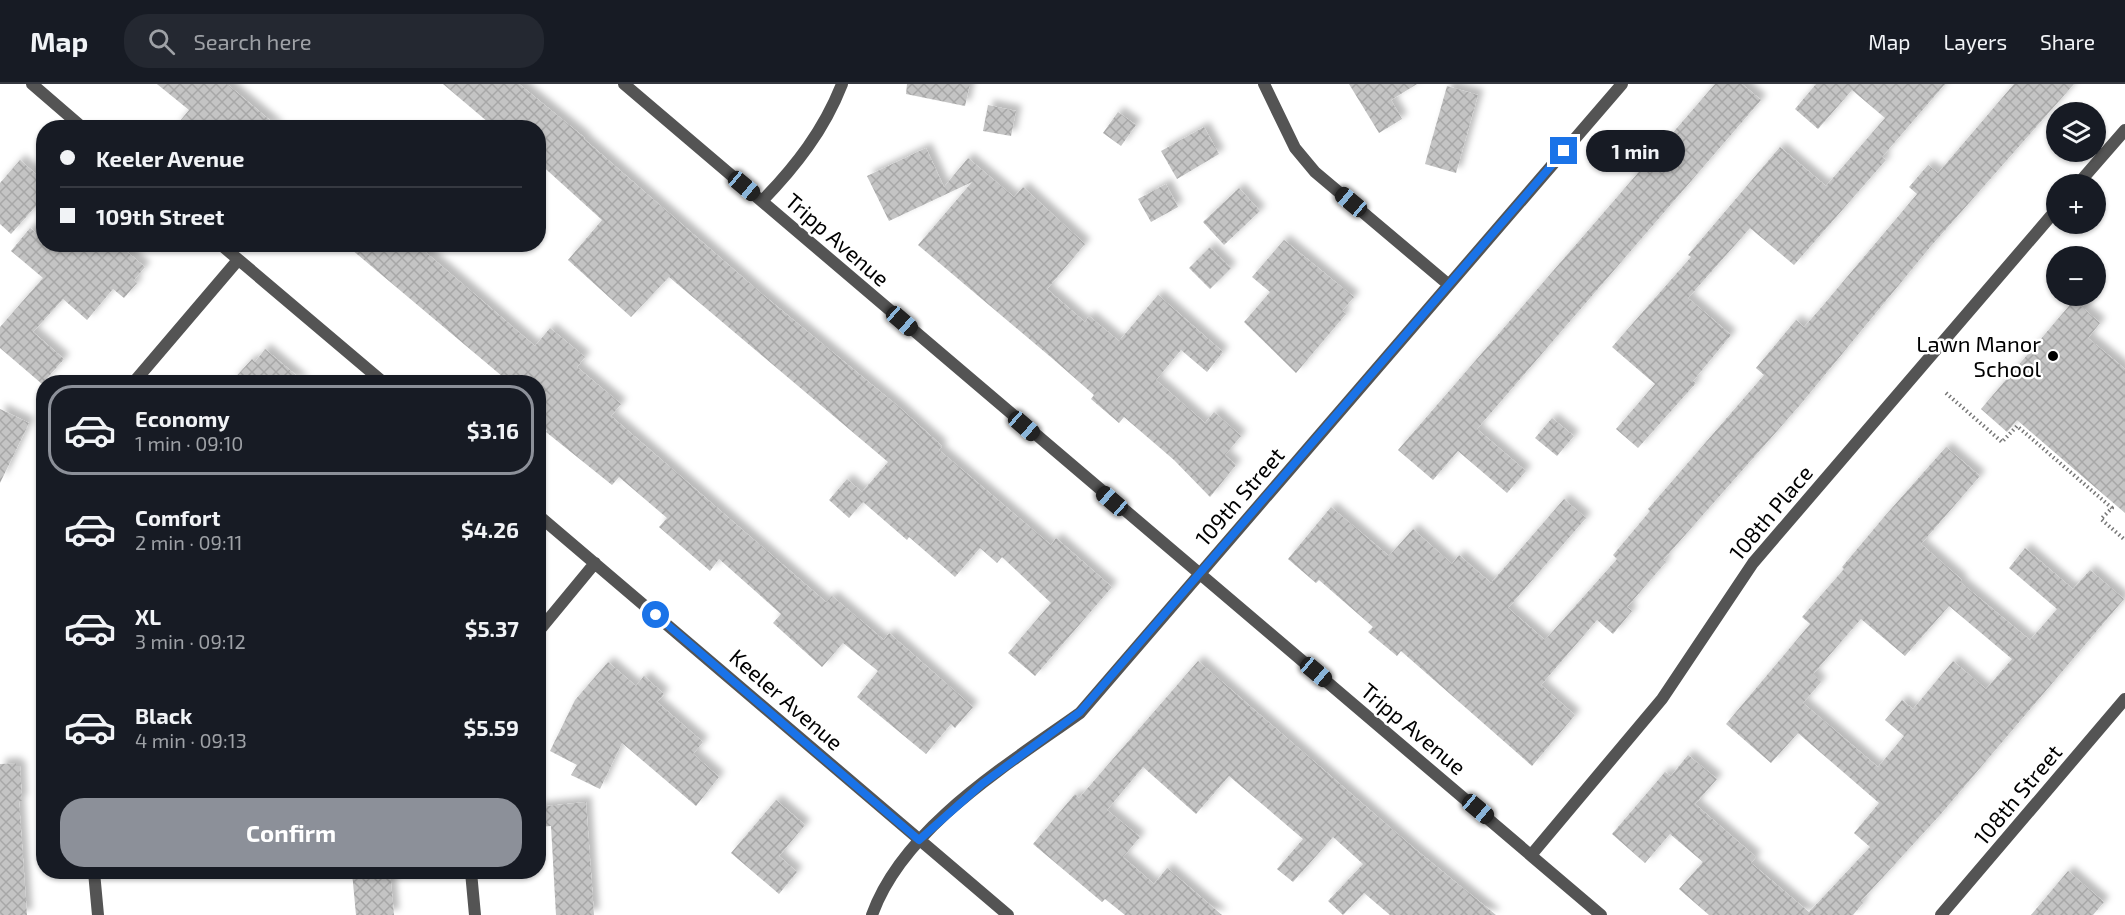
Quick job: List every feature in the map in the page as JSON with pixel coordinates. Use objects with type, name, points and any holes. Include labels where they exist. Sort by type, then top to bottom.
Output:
[{"type":"street","points":[[32,84],[74,120]]},
{"type":"street","name":"Tripp Avenue","points":[[624,84],[1601,915]]},
{"type":"street","points":[[762,201],[786,177],[810,145],[830,114],[842,84]]},
{"type":"street","points":[[1264,84],[1295,148],[1315,172],[1449,285]]},
{"type":"street","name":"109th Street","points":[[872,915],[881,890],[919,840],[982,784],[1080,712],[1622,84]]},
{"type":"street","points":[[2087,174],[2125,130]]},
{"type":"street","name":"108th Place","points":[[1532,854],[1662,699],[1753,563],[2046,222]]},
{"type":"street","points":[[229,252],[375,375]]},
{"type":"street","points":[[140,375],[238,260]]},
{"type":"street","name":"Keeler Avenue","points":[[546,522],[1008,915]]},
{"type":"street","points":[[546,622],[595,563]]},
{"type":"street","name":"108th Street","points":[[1941,915],[2125,699]]},
{"type":"street","points":[[95,879],[98,915]]},
{"type":"street","points":[[472,879],[475,915]]},
{"type":"path","points":[[1946,393],[2002,442],[2017,426],[2112,508],[2101,519],[2125,540]]},
{"type":"building","points":[[157,84],[227,84],[270,120],[181,120],[189,110]]},
{"type":"building","points":[[443,84],[519,84],[585,138],[762,294],[899,407],[942,446],[939,450],[1051,545],[1056,538],[1112,587],[1035,676],[1008,653],[1051,603],[1002,557],[997,563],[980,548],[955,577],[909,537],[907,540],[863,502],[849,518],[829,500],[847,479],[862,492],[888,462],[669,277],[631,317],[568,260],[602,220],[546,169],[546,120],[486,120]]},
{"type":"building","points":[[907,84],[970,84],[965,106],[906,94]]},
{"type":"building","points":[[1349,84],[1417,84],[1391,100],[1402,119],[1379,133]]},
{"type":"building","points":[[1715,84],[1742,84],[1761,100],[1477,429],[1526,471],[1507,493],[1458,451],[1433,480],[1398,450]]},
{"type":"building","points":[[1816,84],[1945,84],[1882,157],[1886,160],[1794,265],[1750,228],[1688,298],[1731,335],[1693,381],[1696,383],[1638,448],[1616,429],[1655,384],[1612,347],[1691,257],[1688,255],[1780,147],[1826,186],[1885,118],[1852,90],[1818,129],[1795,109]]},
{"type":"building","points":[[2014,84],[2074,84],[2058,102],[2046,102],[2046,116],[1931,246],[1800,405],[1663,560],[1666,562],[1627,607],[1632,611],[1613,634],[1597,620],[1541,685],[1575,715],[1532,766],[1401,651],[1397,656],[1368,632],[1373,627],[1319,580],[1316,583],[1288,559],[1331,507],[1389,556],[1413,529],[1452,564],[1459,555],[1491,583],[1564,499],[1586,518],[1508,608],[1545,640],[1617,559],[1613,555],[1650,511],[1648,509],[1764,375],[1756,368],[1796,320],[1804,327],[1820,309],[1917,194],[1909,187],[1928,165],[1938,173]]},
{"type":"building","points":[[1447,86],[1478,95],[1456,173],[1425,164]]},
{"type":"building","points":[[988,105],[1016,111],[1011,136],[983,131]]},
{"type":"building","points":[[1118,112],[1136,125],[1121,146],[1103,133]]},
{"type":"building","points":[[1204,127],[1219,154],[1177,179],[1161,151]]},
{"type":"building","points":[[926,148],[944,187],[968,158],[1014,197],[1023,187],[1085,244],[1047,289],[1085,322],[1089,316],[1119,341],[1158,295],[1223,352],[1207,372],[1181,350],[1156,380],[1205,423],[1214,412],[1241,436],[1225,455],[1236,465],[1210,497],[1174,460],[1124,417],[1119,423],[1091,399],[1094,395],[918,245],[972,182],[889,221],[867,176]]},
{"type":"building","points":[[20,160],[36,174],[36,206],[11,234],[0,224],[0,183]]},
{"type":"building","points":[[1166,184],[1178,207],[1151,222],[1138,199]]},
{"type":"building","points":[[1239,188],[1260,211],[1224,245],[1203,222]]},
{"type":"building","points":[[30,228],[36,233],[36,252],[127,252],[145,267],[134,280],[137,283],[124,298],[113,289],[87,320],[63,299],[33,332],[64,359],[50,375],[36,375],[36,379],[0,348],[0,327],[43,278],[11,251]]},
{"type":"building","points":[[1284,240],[1354,297],[1342,311],[1346,314],[1296,373],[1244,322],[1270,292],[1252,277]]},
{"type":"building","points":[[1210,247],[1231,268],[1210,289],[1189,268]]},
{"type":"building","points":[[355,252],[425,252],[535,346],[550,328],[585,357],[577,367],[621,404],[611,416],[826,602],[832,596],[884,640],[889,633],[973,707],[955,728],[951,724],[926,754],[857,697],[878,671],[843,643],[822,667],[773,623],[781,614],[719,559],[710,571],[659,527],[667,518],[619,477],[612,485],[546,432],[546,375],[501,375]]},
{"type":"building","points":[[2069,306],[2081,306],[2100,323],[2088,338],[2125,369],[2125,513],[2017,420],[2007,432],[1981,409]]},
{"type":"building","points":[[265,349],[296,375],[237,375],[252,359],[255,362]]},
{"type":"building","points":[[0,409],[29,423],[0,483]]},
{"type":"building","points":[[1552,418],[1574,436],[1557,456],[1535,438]]},
{"type":"building","points":[[1946,447],[1980,476],[1921,544],[1962,580],[1960,582],[2030,640],[2057,609],[2009,568],[2025,548],[2073,589],[2090,570],[2124,599],[1940,815],[1861,901],[1863,903],[1853,915],[1709,915],[1679,889],[1703,862],[1670,834],[1645,863],[1612,834],[1665,772],[1671,776],[1688,755],[1717,779],[1695,804],[1756,857],[1751,863],[1809,912],[1870,847],[1854,833],[1879,803],[1798,733],[1771,763],[1726,724],[1810,624],[1802,617],[1844,569],[1842,567]],"holes":[[[1949,606],[2012,659],[1986,689],[1953,661],[1913,709],[1902,700],[1885,720],[1904,736],[1878,767],[1803,703],[1821,682],[1813,674],[1861,619],[1905,656]]]},
{"type":"building","points":[[1198,661],[1415,849],[1496,915],[1390,915],[1364,893],[1343,915],[1328,901],[1363,864],[1333,837],[1293,882],[1277,869],[1303,839],[1229,776],[1196,814],[1143,767],[1107,810],[1140,837],[1123,857],[1154,884],[1167,868],[1222,915],[1125,915],[1105,899],[1102,902],[1033,844],[1075,794],[1079,798]]},
{"type":"building","points":[[608,662],[636,686],[644,676],[664,694],[657,702],[703,742],[693,754],[719,777],[696,806],[622,743],[600,789],[571,775],[577,765],[550,751],[575,700]]},
{"type":"building","points":[[16,763],[16,766],[20,766],[22,801],[19,801],[27,915],[0,915],[0,764]]},
{"type":"building","points":[[776,800],[805,825],[779,856],[797,872],[779,894],[731,853]]},
{"type":"building","points":[[586,802],[594,915],[556,915],[551,826],[546,826],[546,806]]},
{"type":"building","points":[[2068,871],[2104,902],[2093,915],[2031,915]]},
{"type":"building","points":[[353,879],[391,879],[394,915],[356,915]]},
{"type":"place","name":"Lawn Manor School","points":[[2053,356]]},
{"type":"route","points":[[656,615],[919,840],[982,784],[1080,712],[1564,151]]}]
